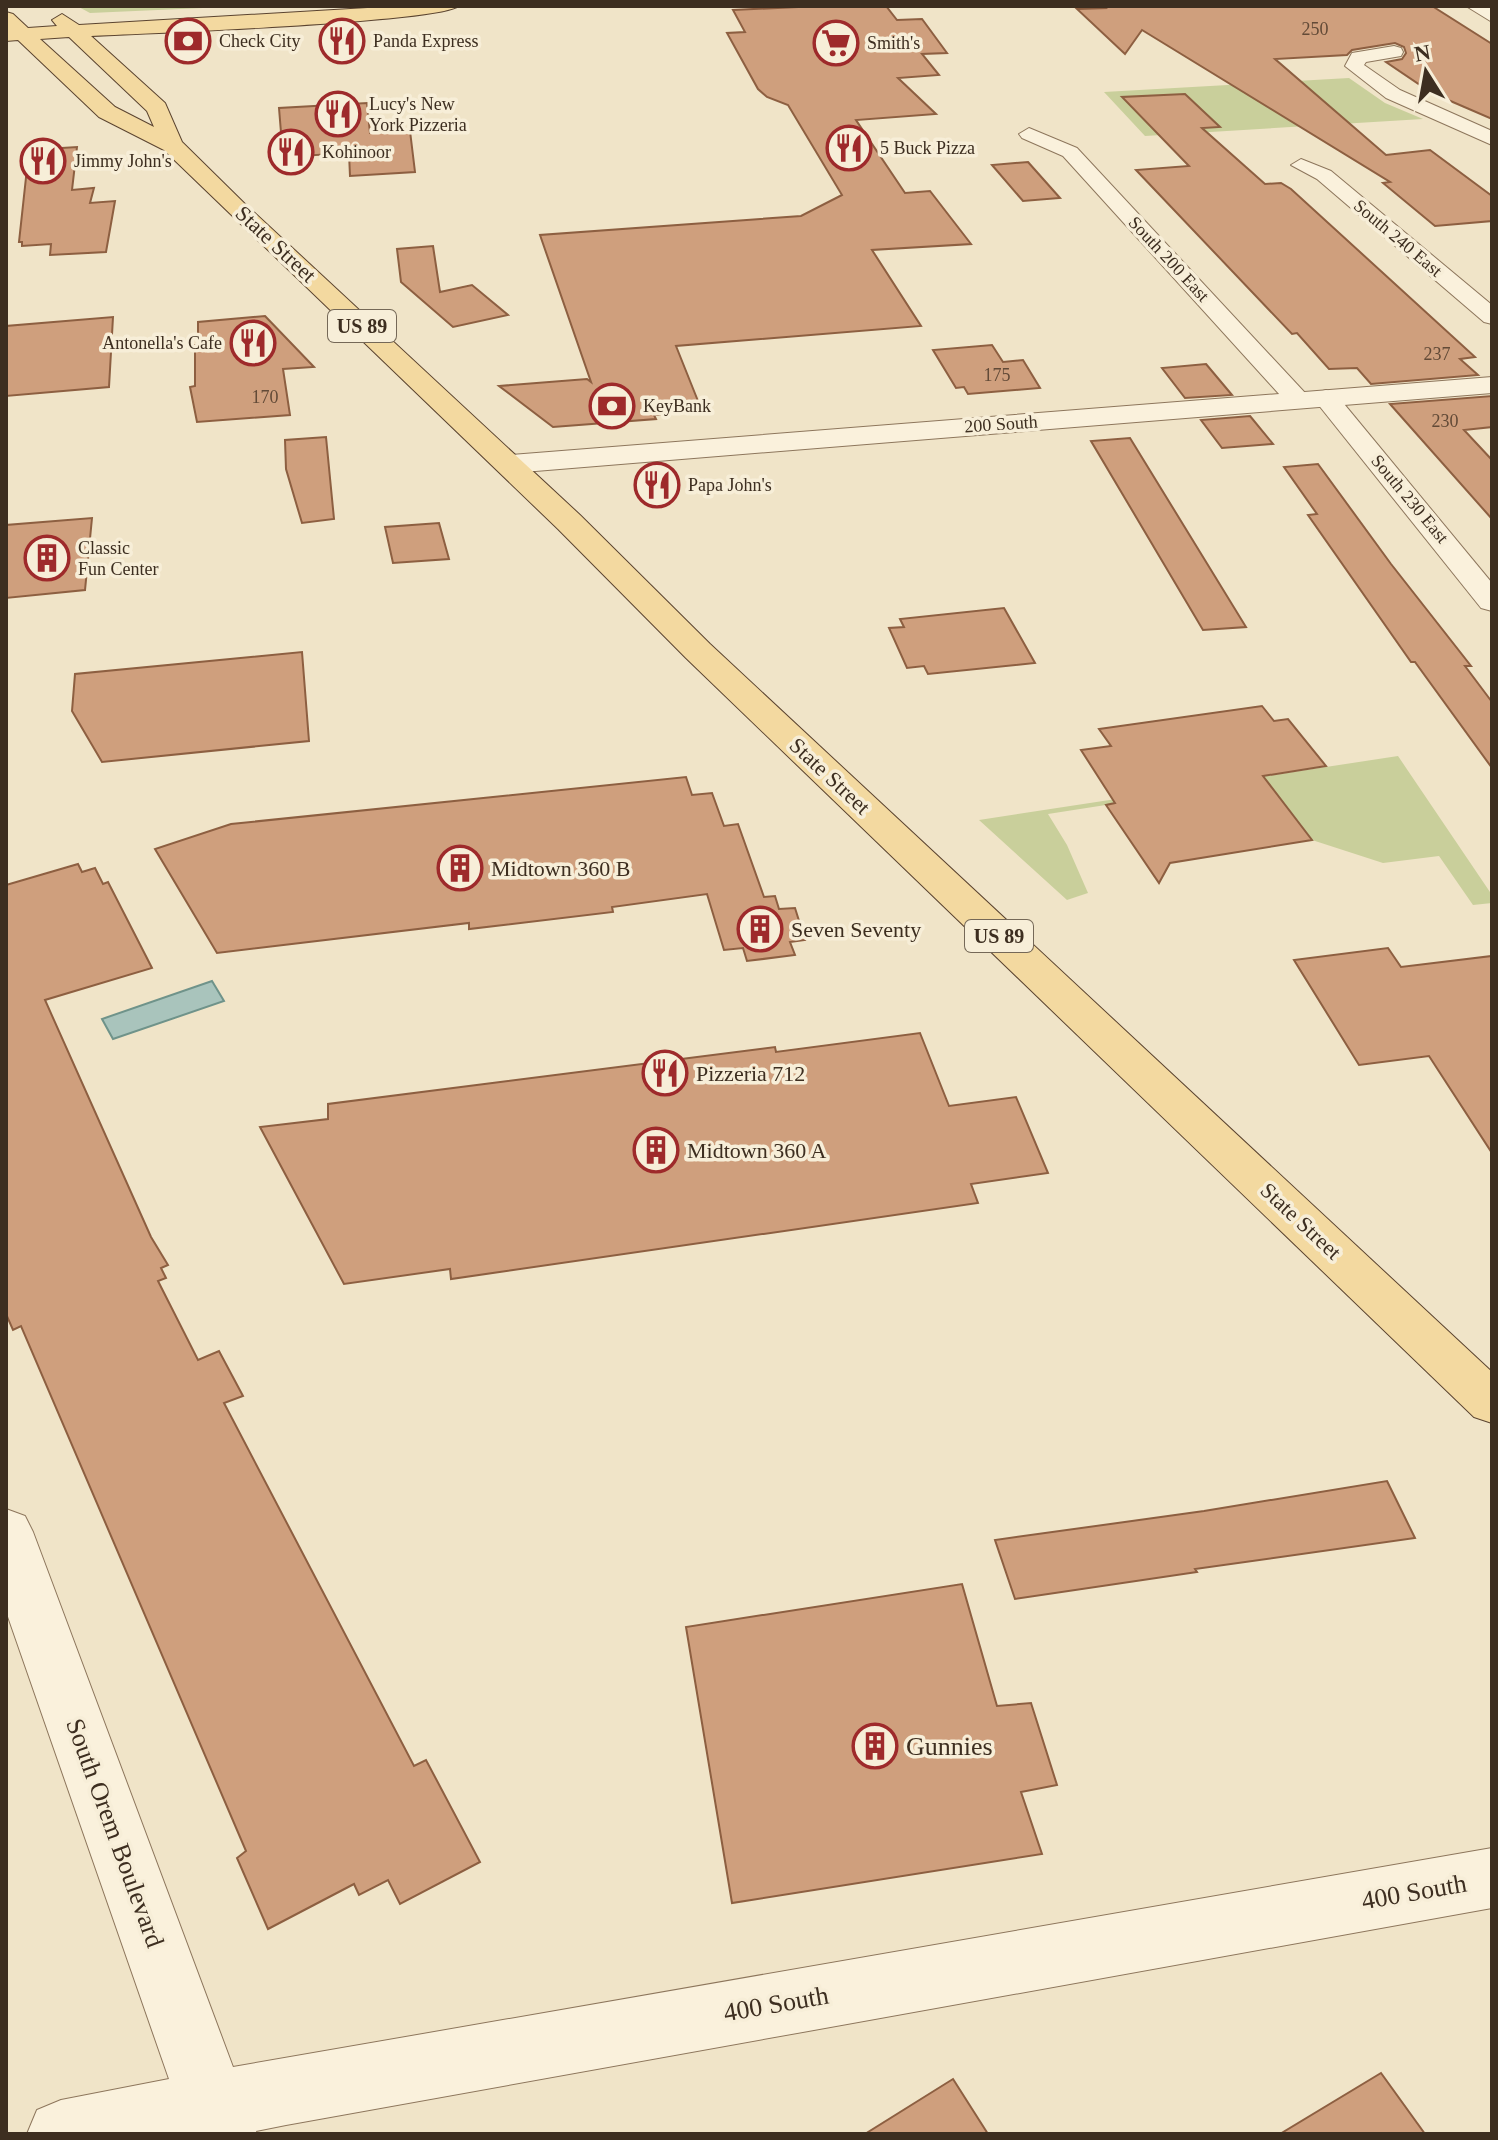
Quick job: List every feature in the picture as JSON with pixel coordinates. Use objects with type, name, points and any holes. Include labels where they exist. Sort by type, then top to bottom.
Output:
[{"type":"main road","name":"State Street","points":[[46,6],[157,108],[172,145]]},
{"type":"main road","points":[[68,26],[342,6]]},
{"type":"main road","points":[[10,27],[383,14],[448,6]]},
{"type":"main road","name":"State Street","points":[[10,27],[107,112],[172,145],[511,464],[698,651],[1492,1403]]},
{"type":"street","points":[[1475,6],[1492,17]]},
{"type":"street","points":[[1394,52],[1359,57],[1354,66],[1393,94],[1492,139]]},
{"type":"street","name":"South 200 East","points":[[1029,134],[1070,152],[1312,399]]},
{"type":"street","name":"South 240 East","points":[[1301,165],[1324,175],[1492,317]]},
{"type":"street","name":"200 South","points":[[511,464],[1492,385]]},
{"type":"street","name":"South 230 East","points":[[1312,399],[1458,558],[1492,602]]},
{"type":"street","points":[[1458,558],[1492,555]]},
{"type":"street","name":"South Orem Boulevard","points":[[6,1532],[218,2119]]},
{"type":"street","name":"400 South","points":[[61,2134],[218,2119],[1492,1878]]},
{"type":"green space","points":[[77,6],[248,6],[90,13]]},
{"type":"green space","points":[[1349,78],[1385,103],[1423,119],[1145,136],[1104,92]]},
{"type":"green space","points":[[1398,756],[1492,895],[1492,903],[1473,905],[1439,856],[1383,863],[1312,840],[1266,780],[1048,814],[1067,845],[1088,893],[1067,900],[979,820]]},
{"type":"water","points":[[212,981],[224,1001],[113,1039],[102,1019]]},
{"type":"building","points":[[886,6],[897,20],[922,19],[947,53],[922,54],[939,75],[898,78],[936,114],[856,120],[905,193],[930,191],[971,244],[872,250],[921,326],[676,346],[702,411],[654,415],[656,419],[553,427],[499,386],[587,379],[591,382],[540,235],[801,216],[842,195],[788,105],[767,97],[758,89],[727,33],[745,32],[733,10]]},
{"type":"building","points":[[1102,6],[1432,6],[1492,44],[1492,119],[1432,93],[1386,62],[1402,59],[1406,53],[1404,47],[1395,43],[1352,50],[1347,55],[1275,59],[1386,155],[1430,150],[1492,196],[1492,221],[1435,226],[1383,183],[1390,182],[1142,30],[1125,54],[1077,9],[1105,8]]},
{"type":"building","points":[[1185,94],[1220,127],[1202,128],[1265,184],[1281,183],[1291,189],[1475,357],[1460,359],[1478,375],[1371,384],[1357,368],[1329,369],[1297,333],[1292,334],[1136,170],[1189,166],[1122,97]]},
{"type":"building","points":[[367,103],[370,133],[410,131],[415,172],[350,176],[349,153],[283,157],[279,108]]},
{"type":"building","points":[[77,147],[72,190],[94,188],[90,203],[115,201],[106,252],[50,255],[51,244],[22,246],[19,242],[29,150]]},
{"type":"building","points":[[1028,162],[1060,198],[1023,201],[992,165]]},
{"type":"building","points":[[433,246],[440,292],[472,285],[508,315],[453,327],[401,282],[397,249]]},
{"type":"building","points":[[265,316],[314,367],[283,369],[290,415],[197,422],[190,387],[195,386],[198,322]]},
{"type":"building","points":[[113,317],[109,387],[6,396],[6,326]]},
{"type":"building","points":[[992,345],[1003,362],[1023,360],[1040,388],[968,394],[964,387],[956,388],[933,350]]},
{"type":"building","points":[[1206,364],[1232,395],[1185,398],[1162,368]]},
{"type":"building","points":[[1492,396],[1492,427],[1464,430],[1492,460],[1492,519],[1390,404]]},
{"type":"building","points":[[1250,416],[1273,444],[1222,448],[1201,420]]},
{"type":"building","points":[[326,437],[334,519],[302,523],[286,469],[285,440]]},
{"type":"building","points":[[1130,438],[1246,627],[1203,630],[1091,441]]},
{"type":"building","points":[[1318,464],[1471,666],[1465,666],[1492,702],[1492,768],[1415,662],[1411,662],[1308,515],[1317,514],[1284,467]]},
{"type":"building","name":"Classic Fun Center","points":[[92,518],[85,590],[6,598],[6,525]]},
{"type":"building","points":[[439,523],[449,559],[393,563],[385,527]]},
{"type":"building","points":[[1004,608],[1035,663],[928,674],[924,666],[907,668],[889,628],[904,627],[900,619]]},
{"type":"building","points":[[302,652],[309,741],[102,762],[72,711],[75,674]]},
{"type":"building","points":[[1262,706],[1274,721],[1288,719],[1326,766],[1263,776],[1312,840],[1170,863],[1159,883],[1106,805],[1115,803],[1081,750],[1111,746],[1099,729]]},
{"type":"building","name":"Midtown 360 B","points":[[686,777],[692,795],[712,793],[724,826],[738,824],[764,897],[775,896],[779,909],[795,908],[805,940],[790,942],[795,955],[747,961],[743,948],[724,950],[707,894],[612,907],[613,912],[469,929],[469,923],[217,953],[155,849],[231,824]]},
{"type":"building","points":[[78,864],[82,872],[95,868],[103,884],[108,882],[152,968],[45,1000],[151,1237],[168,1265],[161,1268],[166,1278],[158,1281],[198,1360],[219,1351],[243,1396],[224,1403],[414,1766],[426,1760],[480,1862],[400,1904],[388,1880],[359,1895],[354,1884],[268,1929],[237,1858],[246,1851],[21,1326],[13,1330],[6,1314],[6,885]]},
{"type":"building","points":[[1388,948],[1401,967],[1492,956],[1492,1153],[1429,1056],[1359,1065],[1294,960]]},
{"type":"building","name":"Midtown 360 A","points":[[920,1033],[949,1106],[1016,1097],[1048,1173],[971,1184],[978,1203],[451,1279],[450,1269],[344,1284],[260,1127],[328,1119],[328,1104],[775,1047],[776,1052]]},
{"type":"building","points":[[1387,1481],[1415,1538],[1195,1569],[1197,1572],[1015,1599],[995,1540],[1204,1511]]},
{"type":"building","name":"Gunnies","points":[[962,1584],[997,1706],[1031,1703],[1057,1785],[1021,1792],[1042,1854],[732,1903],[686,1627]]},
{"type":"building","points":[[1381,2073],[1425,2134],[1280,2134]]},
{"type":"building","points":[[953,2079],[988,2134],[865,2134]]},
{"type":"place","name":"Check City","points":[[188,41]]},
{"type":"place","name":"Panda Express","points":[[342,41]]},
{"type":"place","name":"Smith's","points":[[836,43]]},
{"type":"place","name":"Lucy's New York Pizzeria","points":[[338,114]]},
{"type":"place","name":"5 Buck Pizza","points":[[849,148]]},
{"type":"place","name":"Kohinoor","points":[[291,152]]},
{"type":"place","name":"Jimmy John's","points":[[43,161]]},
{"type":"place","name":"Antonella's Cafe","points":[[253,343]]},
{"type":"place","name":"KeyBank","points":[[612,406]]},
{"type":"place","name":"Papa John's","points":[[657,485]]},
{"type":"place","name":"Classic Fun Center","points":[[47,558]]},
{"type":"place","name":"Midtown 360 B","points":[[460,868]]},
{"type":"place","name":"Seven Seventy","points":[[760,929]]},
{"type":"place","name":"Pizzeria 712","points":[[665,1073]]},
{"type":"place","name":"Midtown 360 A","points":[[656,1150]]},
{"type":"place","name":"Gunnies","points":[[875,1746]]}]
